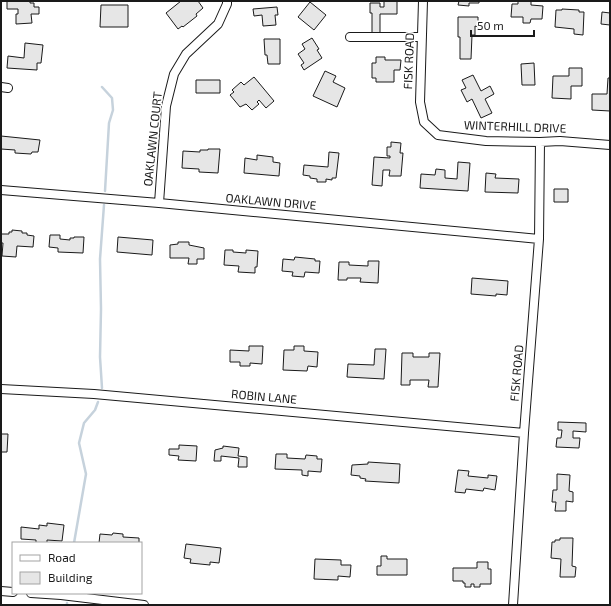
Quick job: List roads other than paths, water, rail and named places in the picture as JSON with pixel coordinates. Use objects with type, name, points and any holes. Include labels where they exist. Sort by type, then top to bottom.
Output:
[{"type":"street","name":"OAKLAWN COURT","points":[[159,203],[166,106],[174,74],[186,54],[218,24],[227,1]]},
{"type":"street","name":"FISK ROAD","points":[[423,1],[420,102],[424,122]]},
{"type":"street","points":[[350,37],[422,37]]},
{"type":"street","name":"WINTERHILL DRIVE","points":[[424,122],[438,135],[486,141],[560,141],[610,144]]},
{"type":"street","name":"FISK ROAD","points":[[513,605],[524,433],[540,239],[540,142]]},
{"type":"street","name":"OAKLAWN DRIVE","points":[[1,190],[159,203],[540,239]]},
{"type":"street","name":"ROBIN LANE","points":[[1,389],[94,394],[524,433]]},
{"type":"street","points":[[1,591],[12,592]]},
{"type":"street","points":[[46,594],[144,605]]},
{"type":"waterway","points":[[102,87],[112,98],[113,110],[109,123],[105,191]]},
{"type":"waterway","points":[[102,388],[100,357],[100,259],[104,205]]},
{"type":"waterway","points":[[74,542],[86,474],[79,443],[84,423],[95,410],[98,402]]}]
